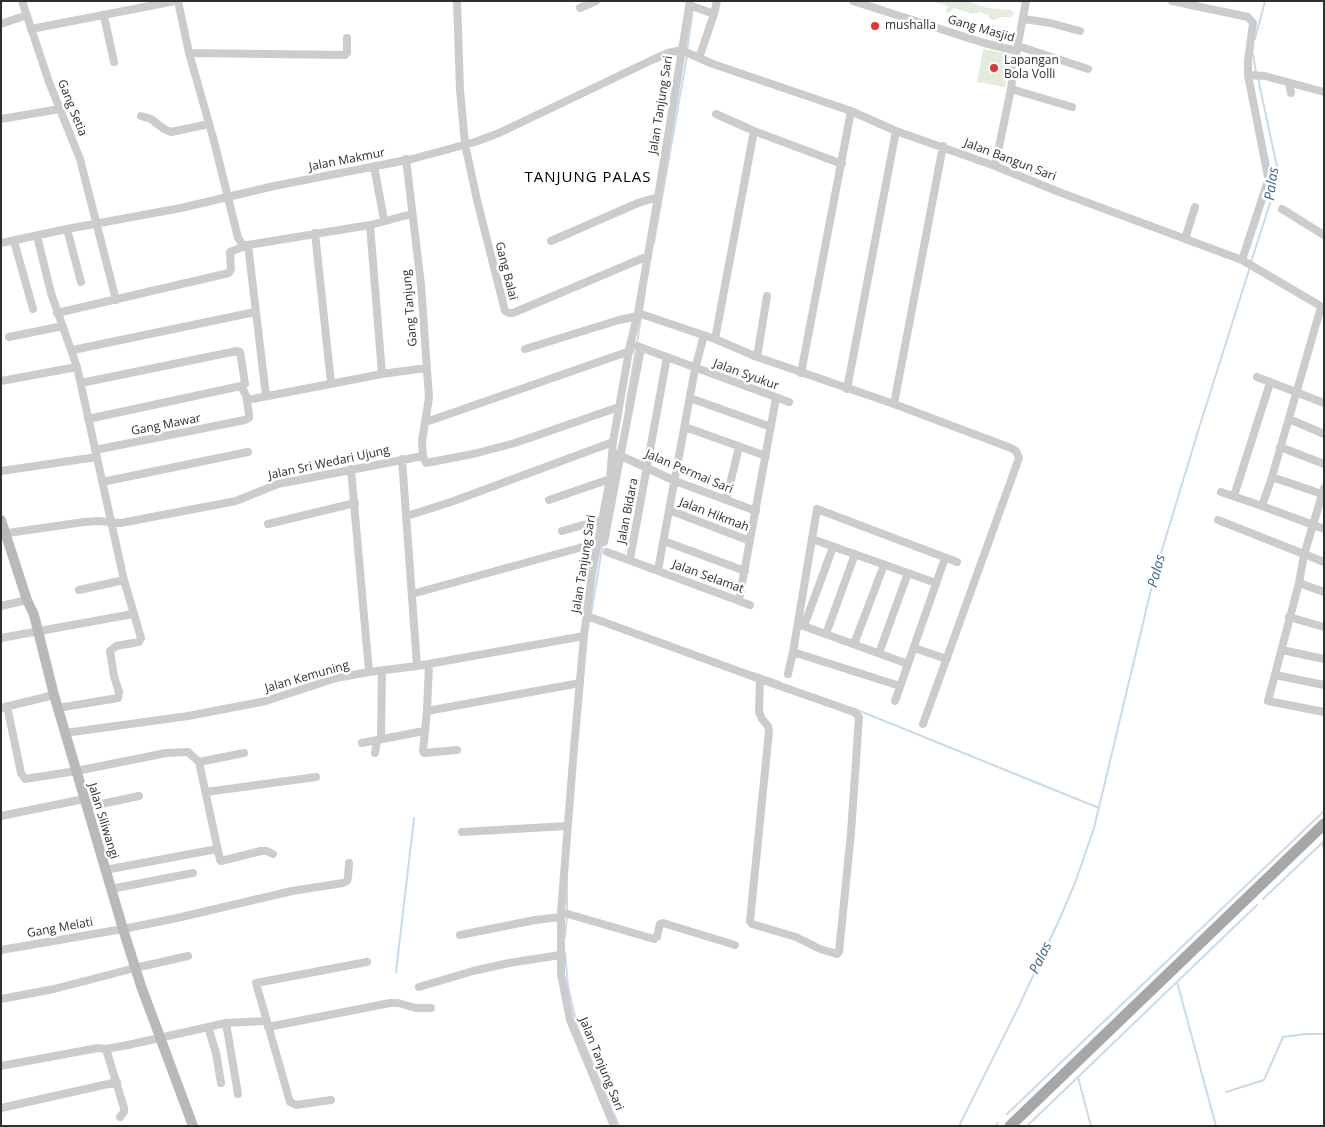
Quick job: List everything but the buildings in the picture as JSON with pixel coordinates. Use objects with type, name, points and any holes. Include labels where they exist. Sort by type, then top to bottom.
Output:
[{"type":"main road","points":[[1016,1124],[1324,824]]},
{"type":"street","name":"Gang Setia","points":[[22,1],[49,82],[80,159],[98,223],[116,300]]},
{"type":"street","points":[[31,28],[177,1],[239,242],[248,245]]},
{"type":"street","points":[[457,1],[460,90],[465,144]]},
{"type":"street","points":[[580,8],[596,1]]},
{"type":"street","points":[[699,58],[717,1]]},
{"type":"street","name":"Gang Masjid","points":[[853,1],[978,41],[1017,49],[1088,69]]},
{"type":"street","points":[[996,166],[1026,1]]},
{"type":"street","points":[[1172,1],[1250,18],[1253,22],[1248,61],[1252,75],[1268,177],[1243,261]]},
{"type":"street","points":[[692,5],[714,14]]},
{"type":"street","name":"Jalan Tanjung Sari","points":[[614,1126],[570,1020],[561,974],[561,914],[584,636],[590,617],[610,479],[617,454],[613,442],[619,407],[635,347],[637,315],[692,5]]},
{"type":"street","points":[[1,24],[28,15]]},
{"type":"street","points":[[104,16],[114,62]]},
{"type":"street","points":[[1024,19],[1050,23],[1080,31]]},
{"type":"street","points":[[189,53],[345,54],[347,53],[346,38]]},
{"type":"street","name":"Jalan Makmur","points":[[1,243],[181,208],[475,142],[499,133],[668,53],[685,51]]},
{"type":"street","name":"Jalan Bangun Sari","points":[[685,51],[713,64],[851,111],[896,131],[996,166],[1243,261],[1322,307]]},
{"type":"street","points":[[1252,75],[1265,76],[1324,92]]},
{"type":"street","points":[[1289,83],[1291,93]]},
{"type":"street","points":[[1011,89],[1072,107]]},
{"type":"street","points":[[1,119],[60,109]]},
{"type":"street","points":[[801,373],[851,111]]},
{"type":"street","points":[[716,114],[754,131],[842,164]]},
{"type":"street","points":[[141,116],[151,119],[164,130],[171,132],[209,124]]},
{"type":"street","points":[[715,338],[754,131]]},
{"type":"street","points":[[847,389],[896,131]]},
{"type":"street","name":"Gang Balai","points":[[465,144],[491,258],[504,309],[507,312],[512,314],[648,256]]},
{"type":"street","points":[[894,404],[942,146]]},
{"type":"street","name":"Gang Tanjung","points":[[406,159],[421,285],[428,398],[422,441],[423,456]]},
{"type":"street","points":[[374,166],[384,220]]},
{"type":"street","points":[[551,241],[658,196]]},
{"type":"street","points":[[1185,239],[1195,207]]},
{"type":"street","points":[[1282,210],[1324,235]]},
{"type":"street","points":[[57,312],[229,274],[231,269],[230,251],[248,245],[370,225],[412,214]]},
{"type":"street","points":[[370,225],[382,374]]},
{"type":"street","points":[[67,229],[81,282]]},
{"type":"street","points":[[315,233],[331,383]]},
{"type":"street","points":[[38,236],[51,293],[78,367],[124,580],[141,640],[116,646],[110,651],[119,692],[118,698],[58,708]]},
{"type":"street","points":[[14,241],[33,309]]},
{"type":"street","points":[[248,245],[266,396]]},
{"type":"street","points":[[757,357],[767,296]]},
{"type":"street","points":[[1262,506],[1322,307]]},
{"type":"street","points":[[73,350],[255,312]]},
{"type":"street","points":[[525,348],[637,315],[715,338],[757,357],[894,404],[1016,451],[1020,458],[923,724]]},
{"type":"street","points":[[9,337],[62,326]]},
{"type":"street","points":[[658,570],[690,398],[704,336]]},
{"type":"street","points":[[426,422],[635,347],[604,523],[562,530]]},
{"type":"street","name":"Jalan Syukur","points":[[635,347],[789,402]]},
{"type":"street","points":[[81,384],[240,352],[244,384],[241,386],[88,419]]},
{"type":"street","name":"Jalan Bidara","points":[[630,559],[667,357]]},
{"type":"street","points":[[1,381],[78,367]]},
{"type":"street","points":[[241,386],[247,400],[331,383],[426,368]]},
{"type":"street","points":[[1257,377],[1324,403]]},
{"type":"street","points":[[1234,496],[1270,383]]},
{"type":"street","points":[[690,398],[771,427]]},
{"type":"street","points":[[739,600],[776,398]]},
{"type":"street","name":"Gang Mawar","points":[[1,471],[241,422],[249,416],[247,400]]},
{"type":"street","points":[[423,456],[426,463],[473,454],[515,443],[619,407]]},
{"type":"street","points":[[1289,419],[1324,434]]},
{"type":"street","points":[[685,428],[766,456]]},
{"type":"street","points":[[407,516],[613,442]]},
{"type":"street","points":[[726,500],[738,447]]},
{"type":"street","points":[[1280,447],[1324,464]]},
{"type":"street","points":[[102,482],[248,452]]},
{"type":"street","name":"Jalan Permai Sari","points":[[617,454],[675,481],[756,511]]},
{"type":"street","name":"Jalan Sri Wedari Ujung","points":[[3,534],[84,522],[121,523],[236,501],[267,487],[423,456]]},
{"type":"street","points":[[402,459],[417,666]]},
{"type":"street","points":[[351,469],[369,672]]},
{"type":"street","points":[[1272,477],[1323,491],[1312,524],[1299,583],[1268,701],[1324,712]]},
{"type":"street","points":[[550,500],[610,479]]},
{"type":"street","points":[[1222,492],[1324,529]]},
{"type":"street","points":[[268,524],[355,503]]},
{"type":"street","points":[[801,625],[817,509],[956,562]]},
{"type":"street","name":"Jalan Hikmah","points":[[669,510],[750,541]]},
{"type":"street","name":"Jalan Siliwangi","points":[[1,520],[3,534],[34,615],[54,695],[85,804],[135,968],[193,1126]]},
{"type":"street","points":[[1218,520],[1324,562]]},
{"type":"street","points":[[812,539],[936,583]]},
{"type":"street","points":[[664,541],[745,571]]},
{"type":"street","points":[[412,594],[600,542]]},
{"type":"street","points":[[788,674],[801,625],[833,547]]},
{"type":"street","name":"Jalan Selamat","points":[[607,552],[750,605]]},
{"type":"street","points":[[826,634],[855,554]]},
{"type":"street","points":[[895,701],[945,558]]},
{"type":"street","points":[[854,644],[884,565]]},
{"type":"street","points":[[879,654],[908,573]]},
{"type":"street","points":[[79,590],[124,580]]},
{"type":"street","points":[[1299,583],[1324,592]]},
{"type":"street","points":[[1,606],[27,600]]},
{"type":"street","points":[[1,638],[133,614]]},
{"type":"street","points":[[590,617],[854,712],[859,717],[849,852],[839,952],[837,954],[825,951],[796,937],[752,924],[750,921],[769,731],[768,726],[758,712],[760,679]]},
{"type":"street","points":[[1289,617],[1324,627]]},
{"type":"street","points":[[801,625],[908,664]]},
{"type":"street","name":"Jalan Kemuning","points":[[65,733],[188,716],[266,701],[336,678],[429,664],[584,636]]},
{"type":"street","points":[[914,648],[947,660]]},
{"type":"street","points":[[1282,650],[1324,659]]},
{"type":"street","points":[[793,652],[900,686]]},
{"type":"street","points":[[429,664],[424,753],[456,750]]},
{"type":"street","points":[[375,753],[379,739],[382,671]]},
{"type":"street","points":[[1275,676],[1324,685]]},
{"type":"street","points":[[427,712],[580,682]]},
{"type":"street","points":[[54,695],[3,709],[21,772],[25,779],[178,752],[188,752],[199,762],[221,861],[261,851],[273,854]]},
{"type":"street","points":[[362,743],[424,731]]},
{"type":"street","points":[[199,762],[244,754]]},
{"type":"street","points":[[206,792],[316,777]]},
{"type":"street","points":[[1,816],[139,796]]},
{"type":"street","points":[[462,832],[568,826]]},
{"type":"street","points":[[105,870],[217,849]]},
{"type":"street","name":"Gang Melati","points":[[1,950],[123,929],[292,891],[343,883],[347,881],[349,863]]},
{"type":"street","points":[[111,890],[193,874]]},
{"type":"street","points":[[460,935],[561,914],[654,939],[657,937],[660,924],[663,923],[735,945]]},
{"type":"street","points":[[419,987],[473,971],[560,955]]},
{"type":"street","points":[[1,999],[54,989],[188,956]]},
{"type":"street","points":[[331,1100],[296,1105],[290,1102],[256,983],[367,962]]},
{"type":"street","points":[[1,1066],[98,1048],[106,1049],[226,1023],[267,1024],[390,1003],[398,1003],[416,1008],[431,1008]]},
{"type":"street","points":[[226,1023],[238,1094]]},
{"type":"street","points":[[208,1027],[216,1054],[221,1083]]},
{"type":"street","points":[[106,1049],[124,1108],[124,1112],[120,1116]]},
{"type":"street","points":[[1,1108],[117,1082]]},
{"type":"green space","points":[[930,1],[966,1],[988,8],[1011,10],[1014,13],[1011,17],[1002,17],[994,20],[980,12],[972,14],[954,8],[947,14],[948,6]]},
{"type":"green space","name":"Lapangan Bola Volli","points":[[983,49],[1010,54],[1005,87],[977,82]]},
{"type":"waterway","name":"Palas","points":[[1255,39],[1265,1]]},
{"type":"waterway","points":[[687,51],[693,9]]},
{"type":"waterway","name":"Palas","points":[[1253,54],[1256,73]]},
{"type":"waterway","points":[[654,243],[687,56]]},
{"type":"waterway","name":"Palas","points":[[1251,262],[1274,191],[1277,167],[1258,78]]},
{"type":"waterway","name":"Palas","points":[[959,1126],[1018,1008],[1060,918],[1075,883],[1094,828],[1155,573],[1250,267]]},
{"type":"waterway","points":[[642,312],[645,292]]},
{"type":"waterway","points":[[637,344],[641,317]]},
{"type":"waterway","points":[[626,406],[636,349]]},
{"type":"waterway","points":[[591,615],[603,543]]},
{"type":"waterway","points":[[754,673],[780,682]]},
{"type":"waterway","points":[[855,709],[1099,808]]},
{"type":"waterway","points":[[1007,1114],[1324,811]]},
{"type":"waterway","points":[[396,972],[414,818]]},
{"type":"waterway","points":[[1263,899],[1323,842]]},
{"type":"waterway","points":[[1322,843],[1324,850]]},
{"type":"waterway","points":[[567,879],[567,911]]},
{"type":"waterway","points":[[1027,1126],[1257,905]]},
{"type":"waterway","points":[[565,937],[567,917]]},
{"type":"waterway","points":[[565,952],[568,986],[577,1026],[619,1126]]},
{"type":"waterway","points":[[1177,982],[1216,1126]]},
{"type":"waterway","points":[[1226,1092],[1264,1080],[1283,1037],[1324,1034]]},
{"type":"waterway","points":[[1078,1077],[1091,1126]]},
{"type":"waterway","points":[[995,1126],[998,1123]]},
{"type":"place","name":"mushalla","points":[[875,26]]},
{"type":"place","name":"Lapangan Bola Volli","points":[[994,68]]},
{"type":"district","name":"TANJUNG PALAS","points":[[588,178]]}]
